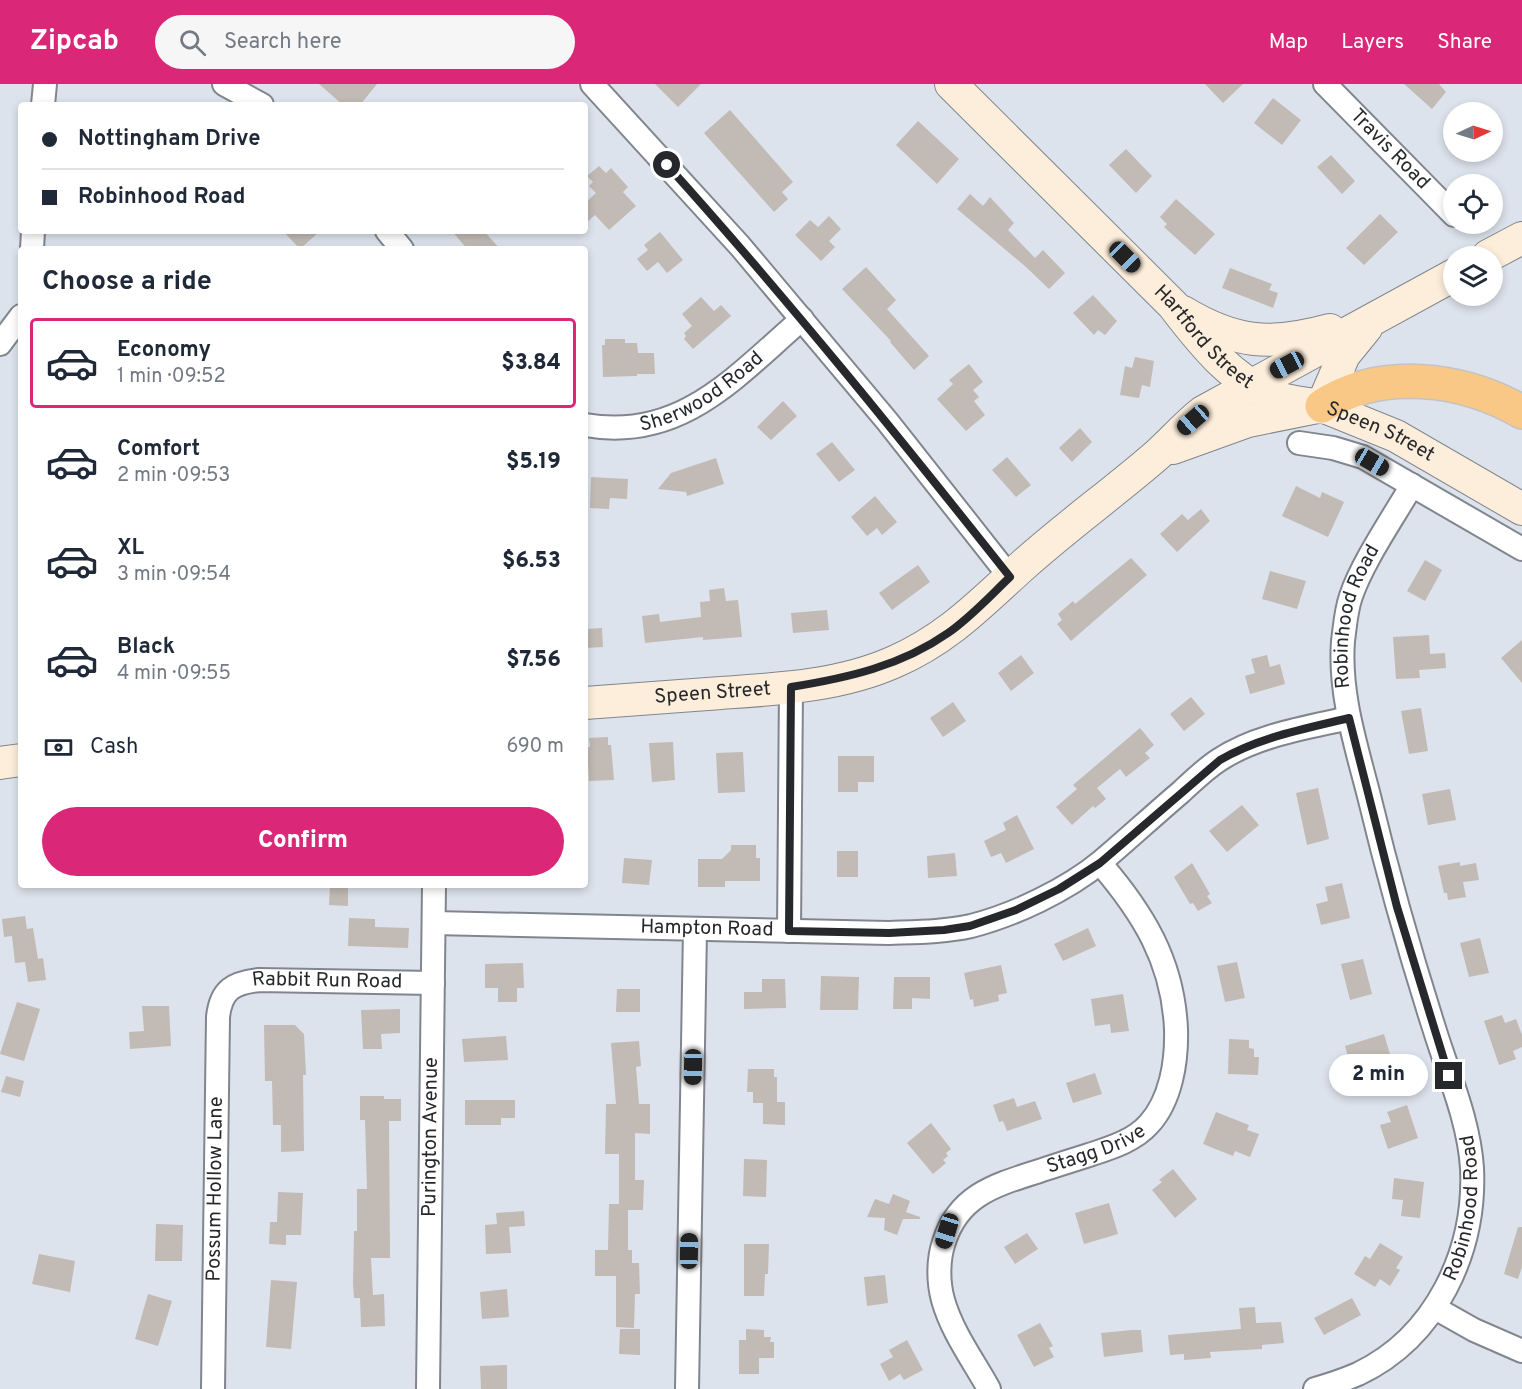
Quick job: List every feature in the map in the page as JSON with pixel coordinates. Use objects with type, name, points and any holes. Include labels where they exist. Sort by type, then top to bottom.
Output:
[{"type":"highway","points":[[1322,406],[1343,393],[1363,387],[1416,381],[1443,384],[1470,391],[1495,399],[1522,412]]},
{"type":"street","points":[[43,102],[45,84]]},
{"type":"street","points":[[224,84],[257,102]]},
{"type":"street","points":[[592,84],[718,221],[802,319],[1010,577]]},
{"type":"street","name":"Hartford Street","points":[[951,84],[1173,305],[1209,350],[1229,369],[1251,384],[1284,400],[1322,406]]},
{"type":"street","name":"Travis Road","points":[[1325,84],[1443,204]]},
{"type":"street","points":[[390,234],[400,246]]},
{"type":"street","points":[[1503,248],[1522,238]]},
{"type":"street","name":"Speen Street","points":[[588,703],[791,687],[858,675],[915,652],[955,627],[1010,577],[1158,453],[1193,420],[1251,384],[1443,281]]},
{"type":"street","points":[[1173,305],[1194,318],[1242,338],[1271,341],[1315,334],[1380,315]]},
{"type":"street","points":[[1322,406],[1339,364],[1349,347],[1380,315]]},
{"type":"street","name":"Sherwood Road","points":[[588,425],[626,428],[650,424],[692,409],[713,396],[802,319]]},
{"type":"street","points":[[0,344],[18,320]]},
{"type":"street","name":"Speen Street","points":[[1158,453],[1233,425],[1322,406],[1402,439],[1522,509]]},
{"type":"street","points":[[1299,443],[1354,453],[1522,549]]},
{"type":"street","name":"Robinhood Road","points":[[1315,1389],[1359,1373],[1403,1344],[1435,1308],[1449,1286],[1465,1240],[1470,1217],[1472,1192],[1469,1144],[1464,1121],[1399,916],[1344,691],[1343,642],[1350,599],[1362,572],[1412,485]]},
{"type":"street","points":[[789,931],[791,687]]},
{"type":"street","name":"Hampton Road","points":[[434,923],[889,933],[970,926],[992,920],[1038,901],[1100,863],[1220,760],[1239,748],[1349,718]]},
{"type":"street","points":[[0,764],[18,761]]},
{"type":"street","name":"Stagg Drive","points":[[989,1389],[950,1319],[942,1299],[941,1252],[947,1231],[957,1214],[973,1198],[987,1189],[1007,1180],[1118,1145],[1135,1136],[1149,1124],[1161,1106],[1173,1067],[1176,1045],[1175,1021],[1171,993],[1157,948],[1147,925],[1134,905],[1100,863]]},
{"type":"street","name":"Purington Avenue","points":[[428,1389],[434,888]]},
{"type":"street","points":[[687,1389],[695,930]]},
{"type":"street","name":"Rabbit Run Road","points":[[226,992],[236,985],[259,980],[433,983]]},
{"type":"street","name":"Possum Hollow Lane","points":[[213,1389],[218,1017],[220,1004],[226,992]]},
{"type":"street","points":[[1435,1308],[1474,1330],[1522,1351]]},
{"type":"building","points":[[319,84],[377,84],[362,102],[340,102]]},
{"type":"building","points":[[655,84],[701,84],[678,107]]},
{"type":"building","points":[[1205,84],[1243,84],[1223,103]]},
{"type":"building","points":[[1404,84],[1439,84],[1446,92],[1432,109]]},
{"type":"building","points":[[1273,98],[1301,120],[1282,145],[1254,123]]},
{"type":"building","points":[[730,110],[793,182],[782,192],[788,199],[774,212],[704,133]]},
{"type":"building","points":[[918,121],[959,159],[937,184],[896,145]]},
{"type":"building","points":[[1126,149],[1152,176],[1136,193],[1109,165]]},
{"type":"building","points":[[1331,155],[1355,181],[1342,194],[1317,167]]},
{"type":"building","points":[[599,166],[606,173],[611,168],[628,187],[623,192],[636,206],[609,230],[595,215],[588,221],[588,200],[596,193],[589,186],[593,182],[588,175]]},
{"type":"building","points":[[970,194],[983,206],[990,197],[1014,223],[1008,230],[1035,258],[1043,250],[1065,273],[1049,289],[957,209]]},
{"type":"building","points":[[1176,199],[1215,234],[1195,255],[1164,227],[1167,224],[1160,217]]},
{"type":"building","points":[[1380,214],[1398,232],[1364,265],[1346,248]]},
{"type":"building","points":[[829,216],[841,229],[829,241],[835,247],[821,261],[795,235],[810,220],[818,227]]},
{"type":"building","points":[[660,232],[683,260],[667,273],[658,262],[647,271],[637,259],[648,250],[644,245]]},
{"type":"building","points":[[286,234],[317,234],[303,246],[297,246]]},
{"type":"building","points":[[454,234],[487,234],[497,246],[464,246]]},
{"type":"building","points":[[866,267],[896,300],[887,309],[929,356],[914,370],[891,341],[842,289]]},
{"type":"building","points":[[1230,268],[1272,284],[1269,290],[1278,293],[1273,308],[1222,288]]},
{"type":"building","points":[[1093,295],[1117,321],[1105,335],[1098,330],[1094,335],[1073,313]]},
{"type":"building","points":[[701,297],[714,311],[721,305],[731,316],[693,349],[684,339],[686,336],[684,333],[692,326],[682,314]]},
{"type":"building","points":[[605,339],[625,339],[625,343],[637,343],[638,353],[654,353],[655,374],[603,377],[602,345],[605,345]]},
{"type":"building","points":[[1135,357],[1154,361],[1150,387],[1142,385],[1139,398],[1120,395],[1125,366],[1132,368]]},
{"type":"building","points":[[969,364],[983,382],[973,390],[979,397],[974,401],[985,415],[966,431],[937,399],[953,384],[949,380]]},
{"type":"building","points":[[783,401],[797,416],[771,440],[757,427]]},
{"type":"building","points":[[1080,428],[1092,442],[1072,462],[1059,448]]},
{"type":"building","points":[[832,442],[855,470],[839,482],[816,454]]},
{"type":"building","points":[[1007,457],[1031,485],[1016,497],[992,470]]},
{"type":"building","points":[[716,458],[724,484],[687,496],[686,492],[658,489],[671,473]]},
{"type":"building","points":[[591,477],[628,479],[627,499],[610,498],[609,509],[590,508]]},
{"type":"building","points":[[1296,486],[1320,498],[1322,492],[1344,502],[1328,537],[1282,516]]},
{"type":"building","points":[[875,496],[897,522],[882,535],[877,528],[867,536],[851,517]]},
{"type":"building","points":[[1201,509],[1210,521],[1177,552],[1160,534],[1182,514],[1188,520]]},
{"type":"building","points":[[1131,558],[1147,575],[1071,641],[1057,624],[1062,620],[1058,614],[1073,601],[1075,604]]},
{"type":"building","points":[[1425,560],[1442,570],[1425,601],[1407,591]]},
{"type":"building","points":[[918,565],[930,582],[892,610],[879,593]]},
{"type":"building","points":[[1270,571],[1306,581],[1297,609],[1262,599]]},
{"type":"building","points":[[724,588],[726,601],[738,600],[742,637],[703,640],[703,637],[645,643],[642,616],[659,614],[660,622],[701,617],[700,602],[710,601],[709,590]]},
{"type":"building","points":[[827,610],[829,630],[793,633],[791,613]]},
{"type":"building","points":[[602,628],[603,647],[588,648],[588,629]]},
{"type":"building","points":[[1429,635],[1430,654],[1445,653],[1446,668],[1419,670],[1420,678],[1396,679],[1393,637]]},
{"type":"building","points":[[1522,640],[1522,683],[1501,658]]},
{"type":"building","points":[[1021,655],[1034,673],[1011,691],[998,673]]},
{"type":"building","points":[[1267,655],[1270,667],[1280,664],[1285,684],[1250,694],[1245,676],[1255,673],[1251,659]]},
{"type":"building","points":[[1191,697],[1205,714],[1184,731],[1170,714]]},
{"type":"building","points":[[953,702],[966,721],[943,737],[930,718]]},
{"type":"building","points":[[1421,708],[1428,751],[1409,754],[1401,711]]},
{"type":"building","points":[[1140,728],[1154,745],[1145,753],[1150,758],[1126,777],[1120,769],[1097,788],[1106,799],[1095,808],[1093,806],[1072,825],[1056,807],[1077,789],[1073,785]]},
{"type":"building","points":[[608,737],[608,745],[611,745],[614,780],[589,781],[589,738]]},
{"type":"building","points":[[673,742],[675,780],[652,782],[649,743]]},
{"type":"building","points":[[743,752],[745,792],[718,793],[716,753]]},
{"type":"building","points":[[838,756],[874,756],[874,782],[858,782],[858,792],[838,792]]},
{"type":"building","points":[[1318,788],[1329,839],[1307,845],[1296,793]]},
{"type":"building","points":[[1450,789],[1456,820],[1428,825],[1422,794]]},
{"type":"building","points":[[1242,805],[1259,825],[1227,852],[1209,831]]},
{"type":"building","points":[[1017,815],[1034,849],[1006,863],[1001,853],[991,857],[984,841],[1006,830],[1003,823]]},
{"type":"building","points":[[731,845],[756,845],[756,858],[760,858],[760,881],[725,881],[725,887],[698,887],[698,859],[722,859],[731,850]]},
{"type":"building","points":[[837,851],[858,851],[858,877],[837,877]]},
{"type":"building","points":[[955,853],[957,876],[928,878],[927,856]]},
{"type":"building","points":[[624,858],[652,860],[649,885],[622,883]]},
{"type":"building","points":[[1460,862],[1460,866],[1476,863],[1479,880],[1463,882],[1466,897],[1448,900],[1447,893],[1444,893],[1438,866]]},
{"type":"building","points":[[1192,863],[1210,894],[1207,896],[1212,903],[1198,911],[1193,903],[1190,904],[1174,877]]},
{"type":"building","points":[[1342,883],[1350,918],[1321,925],[1316,904],[1328,901],[1325,887]]},
{"type":"building","points":[[330,888],[348,888],[348,906],[329,905]]},
{"type":"building","points":[[25,916],[27,929],[33,928],[38,959],[43,958],[46,980],[28,982],[25,962],[15,963],[12,936],[4,937],[2,919]]},
{"type":"building","points":[[349,918],[375,919],[375,927],[409,928],[408,948],[348,946]]},
{"type":"building","points":[[1088,928],[1096,946],[1063,961],[1054,944]]},
{"type":"building","points":[[1480,938],[1489,973],[1469,977],[1460,943]]},
{"type":"building","points":[[1363,959],[1372,994],[1350,1000],[1341,964]]},
{"type":"building","points":[[1237,962],[1245,998],[1225,1002],[1217,966]]},
{"type":"building","points":[[523,963],[524,988],[517,988],[517,1002],[498,1002],[498,988],[485,988],[485,964]]},
{"type":"building","points":[[1001,965],[1007,993],[998,995],[999,1001],[974,1007],[973,999],[970,1000],[964,973]]},
{"type":"building","points":[[821,976],[859,977],[858,1010],[820,1010]]},
{"type":"building","points":[[894,977],[930,977],[930,999],[912,998],[912,1009],[893,1009]]},
{"type":"building","points":[[762,979],[785,979],[786,1008],[744,1009],[744,992],[762,992]]},
{"type":"building","points":[[617,989],[640,989],[640,1012],[616,1012]]},
{"type":"building","points":[[1123,994],[1129,1031],[1111,1033],[1110,1024],[1095,1026],[1091,999]]},
{"type":"building","points":[[17,1002],[40,1009],[24,1061],[0,1054]]},
{"type":"building","points":[[142,1006],[169,1006],[171,1046],[130,1049],[129,1032],[144,1031]]},
{"type":"building","points":[[400,1009],[400,1033],[381,1034],[382,1049],[363,1049],[361,1010]]},
{"type":"building","points":[[1502,1015],[1505,1023],[1516,1019],[1522,1035],[1522,1047],[1513,1051],[1516,1059],[1499,1065],[1484,1021]]},
{"type":"building","points":[[264,1025],[295,1025],[304,1034],[306,1075],[303,1075],[304,1151],[281,1152],[281,1125],[273,1125],[272,1081],[265,1081]]},
{"type":"building","points":[[1384,1034],[1394,1068],[1364,1077],[1362,1068],[1352,1071],[1345,1046]]},
{"type":"building","points":[[506,1036],[508,1060],[464,1062],[462,1039]]},
{"type":"building","points":[[1229,1039],[1249,1040],[1249,1048],[1254,1049],[1254,1057],[1259,1057],[1258,1075],[1228,1074]]},
{"type":"building","points":[[639,1041],[641,1066],[636,1067],[639,1104],[650,1104],[650,1134],[635,1133],[635,1180],[644,1180],[643,1210],[628,1210],[628,1250],[632,1250],[632,1263],[639,1263],[640,1294],[635,1294],[634,1328],[616,1327],[616,1276],[595,1276],[595,1250],[608,1250],[609,1204],[619,1204],[619,1154],[605,1154],[606,1104],[616,1104],[611,1043]]},
{"type":"building","points":[[748,1069],[774,1069],[774,1077],[777,1077],[777,1102],[785,1102],[785,1125],[763,1124],[763,1103],[753,1103],[753,1092],[747,1092]]},
{"type":"building","points":[[1095,1073],[1102,1094],[1073,1103],[1066,1083]]},
{"type":"building","points":[[6,1076],[24,1081],[20,1097],[1,1092]]},
{"type":"building","points":[[360,1096],[401,1099],[401,1121],[389,1121],[390,1258],[371,1258],[373,1295],[384,1294],[385,1326],[361,1327],[360,1298],[354,1298],[354,1231],[357,1231],[357,1189],[367,1189],[365,1120],[360,1120]]},
{"type":"building","points":[[1014,1098],[1017,1107],[1035,1101],[1042,1119],[1007,1131],[1003,1121],[999,1122],[993,1105]]},
{"type":"building","points":[[465,1100],[515,1100],[515,1118],[501,1118],[501,1125],[465,1125]]},
{"type":"building","points":[[1407,1105],[1418,1138],[1388,1149],[1380,1125],[1391,1122],[1387,1112]]},
{"type":"building","points":[[1216,1112],[1249,1125],[1247,1130],[1259,1134],[1250,1157],[1235,1151],[1233,1156],[1203,1144]]},
{"type":"building","points":[[931,1123],[951,1149],[943,1160],[946,1163],[933,1174],[907,1143]]},
{"type":"building","points":[[744,1159],[767,1160],[766,1197],[743,1196]]},
{"type":"building","points":[[1173,1169],[1197,1199],[1175,1218],[1152,1190],[1162,1182],[1159,1180]]},
{"type":"building","points":[[1394,1178],[1424,1182],[1420,1218],[1401,1216],[1403,1200],[1392,1199]]},
{"type":"building","points":[[278,1192],[303,1193],[301,1235],[286,1235],[286,1245],[269,1244],[270,1222],[277,1222]]},
{"type":"building","points":[[893,1194],[910,1201],[906,1212],[920,1217],[920,1219],[903,1219],[897,1235],[884,1230],[885,1218],[867,1217],[875,1199],[889,1204]]},
{"type":"building","points":[[1109,1203],[1118,1234],[1084,1244],[1075,1213]]},
{"type":"building","points":[[524,1211],[525,1226],[509,1227],[511,1253],[486,1254],[485,1225],[497,1224],[496,1213]]},
{"type":"building","points":[[156,1224],[183,1225],[182,1261],[155,1261]]},
{"type":"building","points":[[1518,1227],[1522,1227],[1522,1267],[1518,1279],[1504,1274]]},
{"type":"building","points":[[1027,1233],[1038,1249],[1015,1264],[1004,1247]]},
{"type":"building","points":[[1380,1243],[1403,1257],[1396,1268],[1400,1270],[1390,1286],[1380,1279],[1375,1287],[1354,1274],[1365,1256],[1370,1259]]},
{"type":"building","points":[[744,1244],[769,1244],[768,1274],[765,1274],[764,1296],[744,1296]]},
{"type":"building","points":[[39,1254],[75,1261],[70,1292],[32,1284]]},
{"type":"building","points":[[885,1275],[888,1303],[867,1306],[864,1277]]},
{"type":"building","points":[[271,1280],[297,1282],[291,1349],[266,1347]]},
{"type":"building","points":[[507,1289],[509,1317],[482,1319],[480,1292]]},
{"type":"building","points":[[148,1294],[172,1301],[158,1346],[135,1339]]},
{"type":"building","points":[[1352,1298],[1361,1315],[1324,1335],[1314,1318]]},
{"type":"building","points":[[1255,1307],[1256,1323],[1281,1322],[1284,1343],[1262,1345],[1262,1349],[1210,1352],[1211,1358],[1184,1360],[1184,1354],[1170,1355],[1168,1335],[1241,1329],[1239,1308]]},
{"type":"building","points":[[1040,1323],[1053,1346],[1049,1348],[1054,1357],[1034,1367],[1017,1335]]},
{"type":"building","points":[[620,1329],[640,1329],[640,1355],[619,1354]]},
{"type":"building","points":[[746,1329],[764,1330],[764,1337],[771,1337],[770,1342],[774,1342],[774,1358],[759,1358],[759,1374],[739,1374],[739,1340],[746,1340]]},
{"type":"building","points":[[1141,1330],[1143,1352],[1104,1357],[1101,1333]]},
{"type":"building","points":[[907,1340],[923,1370],[904,1380],[900,1374],[889,1381],[880,1364],[893,1357],[889,1350]]},
{"type":"building","points":[[507,1365],[507,1389],[481,1389],[480,1366]]},
{"type":"route","points":[[667,165],[729,233],[838,362],[1010,577],[961,622],[915,652],[893,663],[858,675],[791,687],[789,931],[889,933],[931,931],[970,926],[992,920],[1038,901],[1100,863],[1202,773],[1239,748],[1349,718],[1397,907],[1449,1076]]}]
